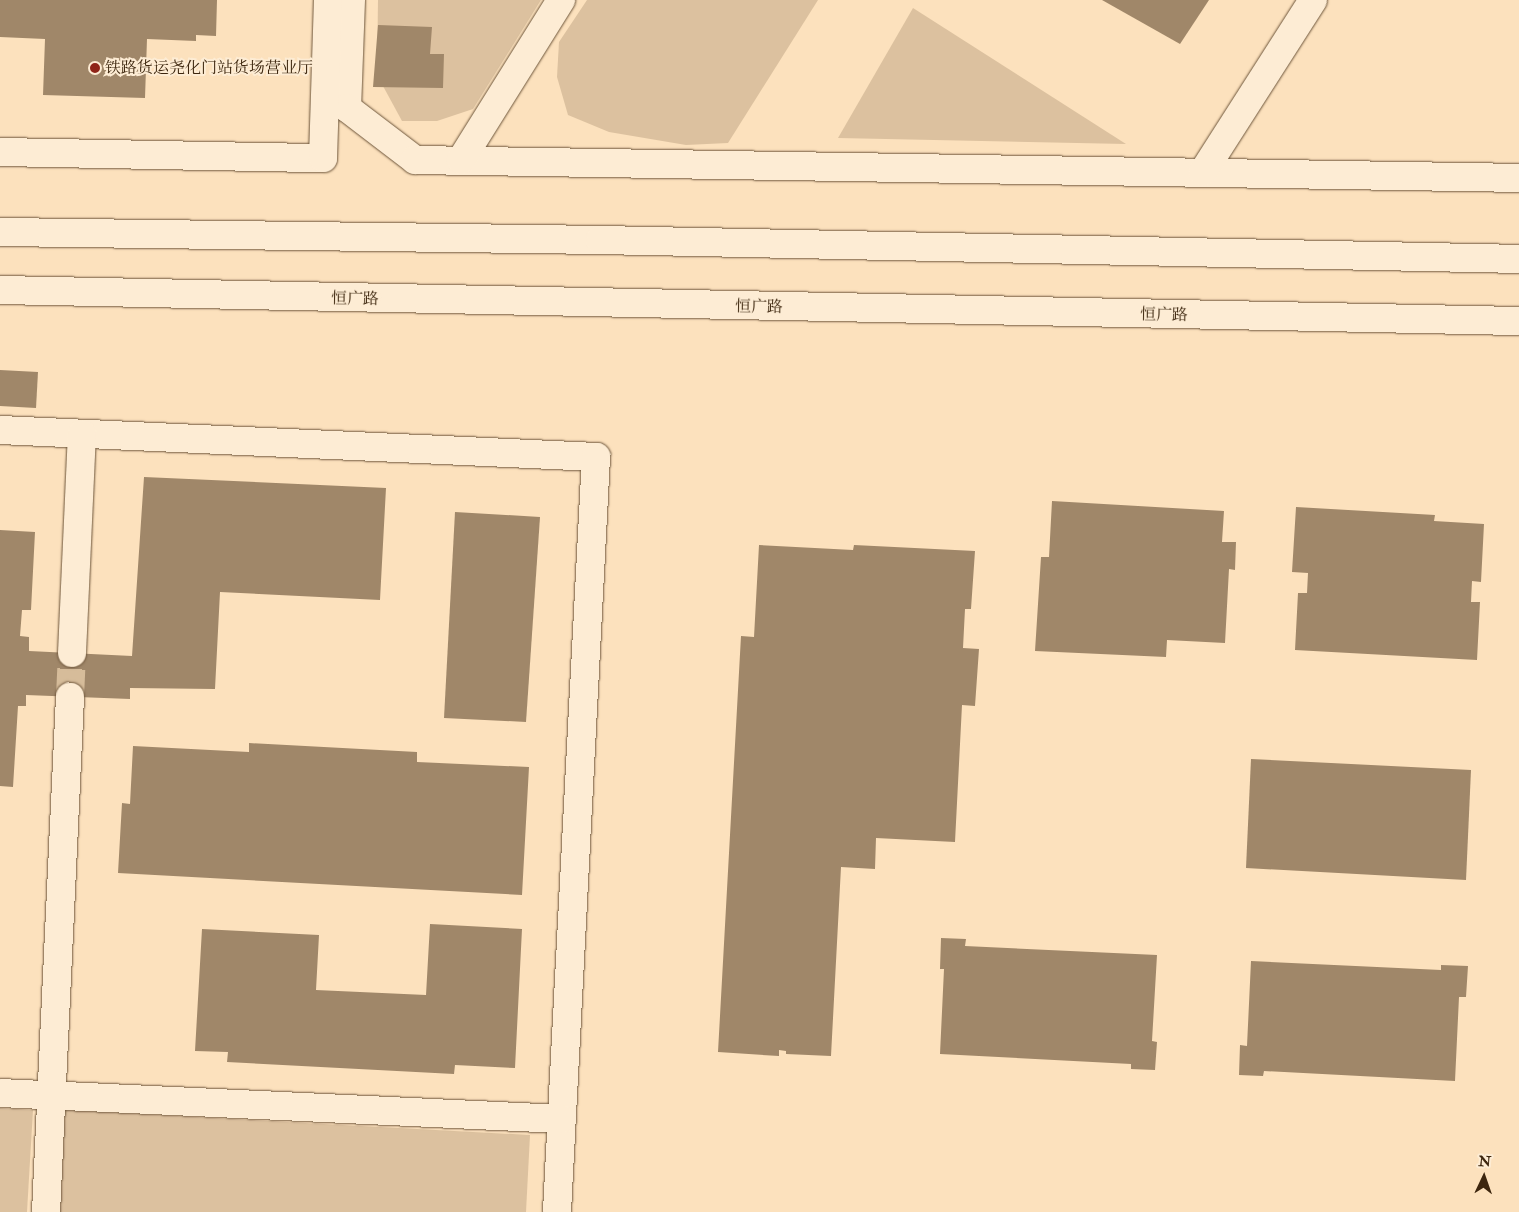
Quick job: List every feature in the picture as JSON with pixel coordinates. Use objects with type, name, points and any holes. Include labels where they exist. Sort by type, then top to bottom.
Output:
[{"type":"street","points":[[0,152],[323,158],[328,0]]},
{"type":"street","points":[[351,0],[347,108],[415,160],[1519,178]]},
{"type":"street","points":[[461,160],[561,0]]},
{"type":"street","points":[[1203,172],[1313,0]]},
{"type":"street","points":[[0,232],[600,240],[1519,259]]},
{"type":"street","name":"恒广路","points":[[0,290],[1519,321]]},
{"type":"street","points":[[0,430],[596,457],[557,1212]]},
{"type":"street","points":[[72,653],[82,434]]},
{"type":"street","points":[[46,1212],[53,1096],[70,697]]},
{"type":"street","points":[[0,1094],[562,1119]]},
{"type":"shaded area","points":[[378,0],[541,0],[473,109],[437,121],[402,121],[377,75]]},
{"type":"shaded area","points":[[587,0],[818,0],[728,143],[686,145],[609,132],[568,115],[557,77],[559,42]]},
{"type":"shaded area","points":[[913,8],[1126,144],[838,138]]},
{"type":"shaded area","points":[[0,1108],[33,1110],[27,1212],[0,1212]]},
{"type":"shaded area","points":[[65,1110],[530,1135],[526,1212],[60,1212]]},
{"type":"building","name":"铁路货运尧化门站货场营业厅","points":[[0,0],[217,0],[216,36],[196,35],[196,41],[147,39],[145,98],[43,95],[45,39],[0,37]]},
{"type":"building","points":[[1102,0],[1209,0],[1180,44]]},
{"type":"building","points":[[378,25],[432,27],[430,54],[444,54],[443,88],[373,87]]},
{"type":"building","points":[[0,370],[38,372],[36,408],[0,406]]},
{"type":"building","points":[[144,477],[386,488],[380,600],[220,592],[215,689],[130,688],[130,699],[26,695],[26,706],[18,706],[13,787],[0,786],[0,530],[35,532],[31,610],[22,610],[20,636],[29,637],[29,651],[132,656]]},
{"type":"building","points":[[1052,501],[1224,511],[1222,542],[1236,542],[1235,570],[1229,569],[1225,643],[1167,640],[1166,657],[1035,651],[1041,557],[1049,557]]},
{"type":"building","points":[[1296,507],[1435,515],[1434,521],[1484,524],[1481,582],[1472,581],[1471,602],[1480,602],[1477,660],[1295,650],[1298,593],[1307,593],[1308,573],[1292,572]]},
{"type":"building","points":[[455,512],[540,517],[526,722],[444,718]]},
{"type":"building","points":[[759,545],[853,550],[854,545],[975,551],[971,609],[965,609],[963,648],[979,649],[975,706],[962,705],[955,842],[876,838],[875,869],[841,867],[831,1056],[786,1054],[786,1051],[779,1050],[779,1056],[718,1052],[741,636],[754,637]]},
{"type":"building","points":[[249,743],[417,752],[417,762],[529,767],[522,895],[118,873],[122,803],[130,804],[133,746],[249,752]]},
{"type":"building","points":[[1251,759],[1471,770],[1466,880],[1246,868]]},
{"type":"building","points":[[430,924],[522,929],[515,1068],[455,1065],[454,1074],[227,1062],[228,1052],[195,1051],[202,929],[319,935],[316,990],[426,995]]},
{"type":"building","points":[[941,938],[966,939],[965,946],[1157,955],[1152,1041],[1157,1042],[1155,1070],[1131,1069],[1131,1064],[940,1054],[944,969],[940,969]]},
{"type":"building","points":[[1251,961],[1441,970],[1441,965],[1468,966],[1466,997],[1459,997],[1455,1081],[1264,1071],[1263,1076],[1239,1075],[1240,1045],[1247,1046]]},
{"type":"tunnel","points":[[70,697],[72,653]]},
{"type":"place","name":"铁路货运尧化门站货场营业厅","points":[[95,68]]}]
